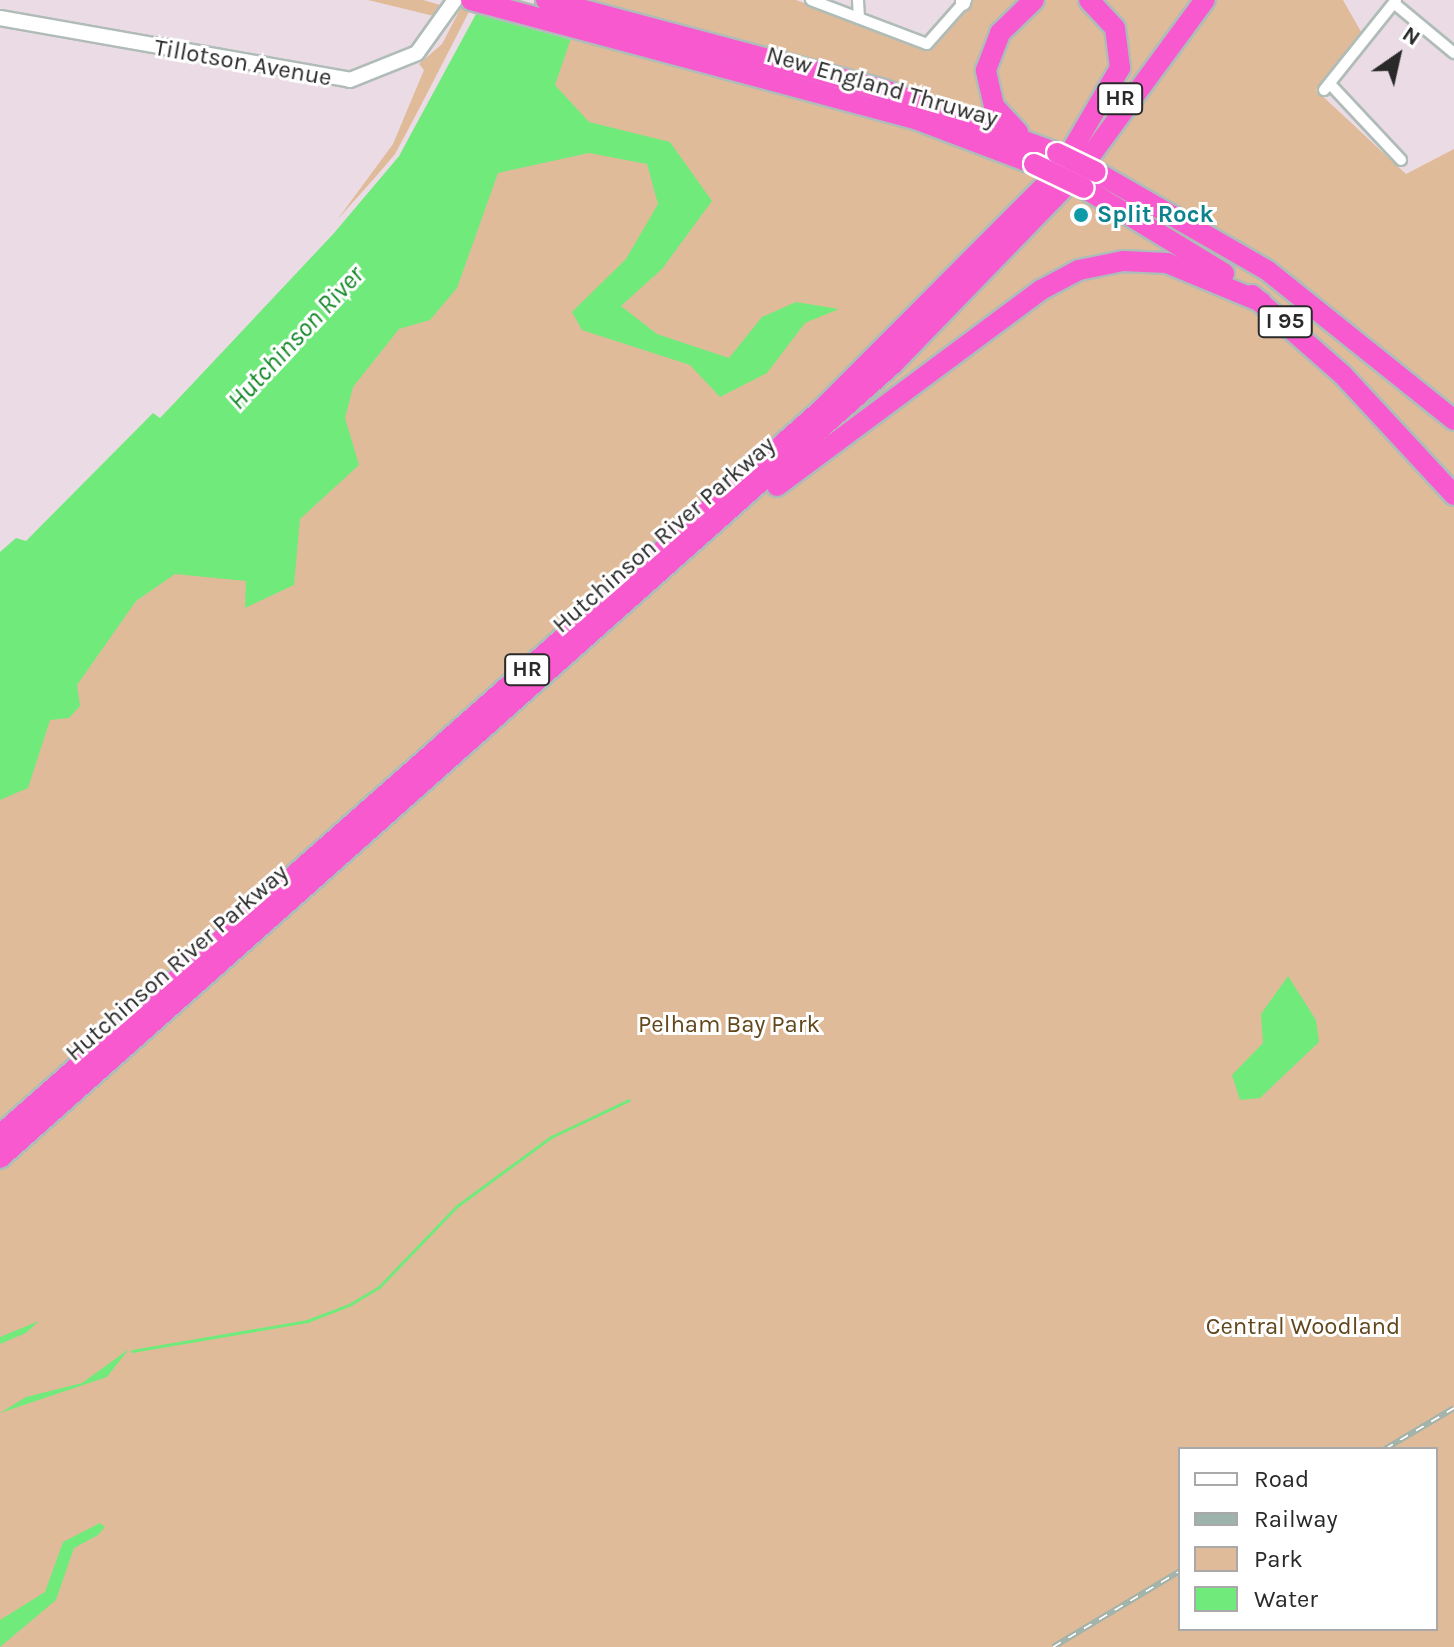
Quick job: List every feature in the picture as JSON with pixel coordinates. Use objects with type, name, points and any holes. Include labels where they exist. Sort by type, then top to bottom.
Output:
[{"type":"highway","name":"New England Thruway","points":[[471,0],[884,90],[1023,138],[1058,163],[1268,271],[1454,420]]},
{"type":"highway","name":"New England Thruway","points":[[546,0],[640,35],[915,119],[1034,164],[1090,180],[1261,302],[1348,381],[1454,495]]},
{"type":"highway","points":[[1023,138],[994,106],[986,70],[1004,28],[1034,0]]},
{"type":"highway","points":[[1058,163],[1120,68],[1117,34],[1089,0]]},
{"type":"highway","name":"Hutchinson River Parkway","points":[[0,1135],[811,420],[1058,163],[1190,0]]},
{"type":"highway","name":"Hutchinson River Parkway","points":[[0,1158],[885,372],[1038,217],[1126,113],[1205,0]]},
{"type":"highway","points":[[728,514],[763,496],[1071,274],[1116,261],[1167,263],[1261,302]]},
{"type":"street","name":"Tillotson Avenue","points":[[0,18],[283,72],[350,80],[393,68],[432,39],[455,0]]},
{"type":"street","points":[[811,0],[927,44],[964,1]]},
{"type":"street","points":[[858,0],[859,18]]},
{"type":"street","points":[[1401,160],[1327,87],[1395,2],[1454,53]]},
{"type":"green space","points":[[368,0],[423,0],[444,6],[438,17]]},
{"type":"green space","points":[[465,0],[472,0],[467,20],[395,154],[318,246],[393,144],[424,70],[419,64],[442,44]]},
{"type":"green space","name":"Pelham Bay Park","points":[[584,0],[796,0],[924,48],[970,0],[1343,0],[1364,37],[1316,90],[1406,174],[1454,149],[1454,1647],[0,1647],[0,726],[554,85]]},
{"type":"water","name":"Hutchinson River","points":[[479,0],[584,0],[555,85],[589,122],[670,142],[712,201],[662,269],[621,306],[657,334],[729,358],[762,317],[796,302],[839,309],[805,323],[767,373],[720,397],[690,365],[582,330],[572,312],[626,259],[658,204],[647,164],[589,153],[498,173],[457,288],[430,320],[399,329],[353,387],[345,418],[359,465],[300,519],[294,585],[245,608],[246,581],[175,574],[136,601],[77,685],[80,706],[69,718],[50,720],[28,788],[0,800],[0,552],[16,538],[26,541],[153,413],[160,418],[333,234],[399,156]]},
{"type":"water","points":[[1288,976],[1316,1020],[1319,1042],[1260,1098],[1240,1100],[1232,1075],[1263,1043],[1261,1014]]},
{"type":"water","points":[[39,1321],[26,1333],[0,1344],[0,1337]]},
{"type":"water","points":[[129,1349],[107,1377],[0,1413],[26,1397],[82,1383]]},
{"type":"water","points":[[100,1523],[105,1527],[98,1535],[74,1548],[56,1600],[0,1647],[0,1620],[45,1592],[63,1542]]},
{"type":"pier","points":[[475,0],[588,0],[572,40],[476,14],[399,156],[333,234],[160,418],[396,154]]},
{"type":"waterway","points":[[132,1351],[307,1321],[349,1305],[379,1287],[457,1206],[551,1137],[629,1100]]},
{"type":"railway","points":[[1388,1447],[1454,1408]]},
{"type":"railway","points":[[1053,1647],[1178,1572]]},
{"type":"place","name":"Split Rock","points":[[1081,215]]},
{"type":"park label","name":"Central Woodland","points":[[1303,1327]]}]
